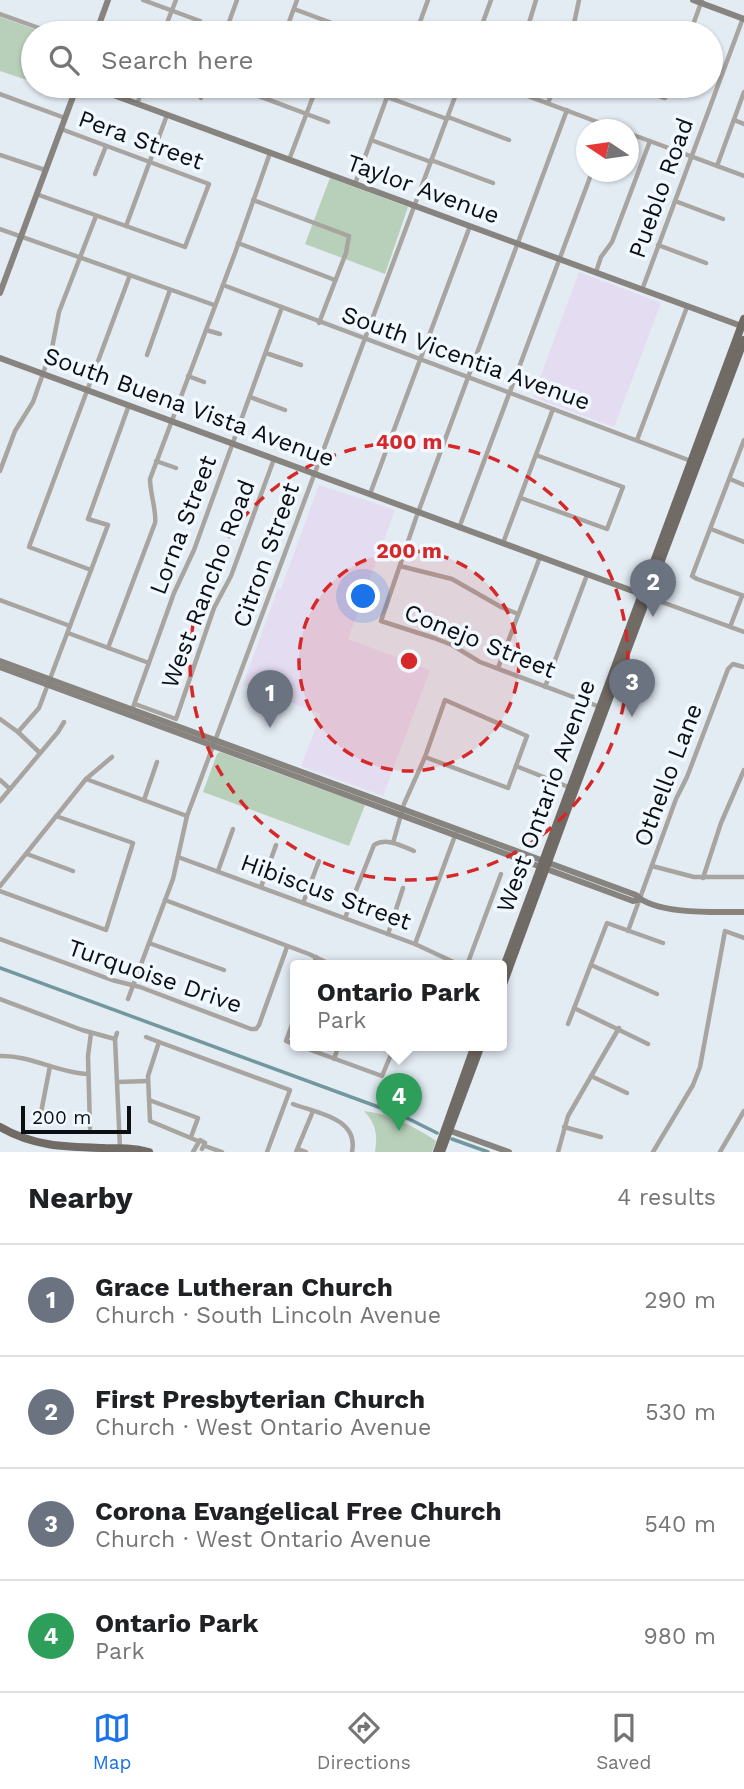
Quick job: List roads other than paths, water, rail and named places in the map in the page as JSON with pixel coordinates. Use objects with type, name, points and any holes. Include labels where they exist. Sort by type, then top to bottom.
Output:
[{"type":"main road","name":"West Ontario Avenue","points":[[695,462],[743,324]]},
{"type":"main road","name":"West Ontario Avenue","points":[[507,960],[644,595],[744,340]]},
{"type":"main road","name":"West Ontario Avenue","points":[[507,973],[544,864]]},
{"type":"main road","points":[[439,1152],[473,1051]]},
{"type":"main road","points":[[447,1130],[479,1051]]},
{"type":"main road","points":[[0,1127],[21,1138],[41,1144],[91,1150],[120,1148],[149,1152]]},
{"type":"street","points":[[100,21],[108,0]]},
{"type":"street","points":[[143,0],[200,21]]},
{"type":"street","points":[[168,21],[176,0]]},
{"type":"street","points":[[229,21],[237,0]]},
{"type":"street","points":[[290,21],[297,0]]},
{"type":"street","points":[[420,21],[428,0]]},
{"type":"street","points":[[483,21],[491,0]]},
{"type":"street","points":[[530,21],[536,0]]},
{"type":"street","points":[[574,21],[579,0]]},
{"type":"street","points":[[693,0],[743,19]]},
{"type":"street","points":[[694,21],[701,1]]},
{"type":"street","points":[[294,9],[326,21]]},
{"type":"street","points":[[0,14],[21,22]]},
{"type":"street","name":"Pueblo Road","points":[[723,72],[743,19]]},
{"type":"street","points":[[717,166],[744,92]]},
{"type":"street","points":[[0,94],[65,118]]},
{"type":"street","points":[[0,293],[72,98]]},
{"type":"street","name":"Taylor Avenue","points":[[121,98],[687,307],[743,324]]},
{"type":"street","points":[[137,104],[139,98]]},
{"type":"street","points":[[264,98],[328,122]]},
{"type":"street","points":[[289,160],[313,98]]},
{"type":"street","points":[[355,184],[387,98]]},
{"type":"street","points":[[390,98],[509,140]]},
{"type":"street","name":"Citron Street","points":[[128,999],[165,900],[187,816],[455,98]]},
{"type":"street","points":[[535,98],[588,119]]},
{"type":"street","points":[[548,103],[550,98]]},
{"type":"street","name":"Pueblo Road","points":[[642,290],[713,98]]},
{"type":"street","points":[[518,614],[452,579],[400,566],[568,110]]},
{"type":"street","points":[[36,194],[126,226],[167,115]]},
{"type":"street","points":[[734,120],[744,124]]},
{"type":"street","name":"Pera Street","points":[[61,129],[209,184],[185,247],[126,226]]},
{"type":"street","points":[[639,137],[744,176]]},
{"type":"street","points":[[371,140],[493,183]]},
{"type":"street","points":[[595,273],[601,257],[612,242],[650,141]]},
{"type":"street","points":[[94,174],[106,146]]},
{"type":"street","points":[[108,648],[155,523],[150,479],[270,152]]},
{"type":"street","points":[[0,155],[45,170]]},
{"type":"street","points":[[460,528],[588,182]]},
{"type":"street","points":[[253,200],[349,236],[346,253],[319,323]]},
{"type":"street","points":[[675,201],[723,219]]},
{"type":"street","points":[[0,471],[15,431],[33,402],[52,348],[59,312],[96,216]]},
{"type":"street","points":[[370,495],[470,226]]},
{"type":"street","points":[[0,229],[214,306]]},
{"type":"street","points":[[238,243],[335,280]]},
{"type":"street","points":[[658,245],[706,263]]},
{"type":"street","points":[[91,570],[29,547],[130,275]]},
{"type":"street","name":"South Vicentia Avenue","points":[[223,285],[695,462]]},
{"type":"street","points":[[147,355],[170,290]]},
{"type":"street","name":"Lorna Street","points":[[133,710],[282,307]]},
{"type":"street","points":[[637,440],[687,307]]},
{"type":"street","points":[[206,330],[220,334]]},
{"type":"street","points":[[266,353],[300,366]]},
{"type":"street","name":"South Buena Vista Avenue","points":[[0,358],[644,595]]},
{"type":"street","points":[[188,376],[204,382]]},
{"type":"street","points":[[250,397],[285,410]]},
{"type":"street","points":[[18,732],[39,708],[108,525],[88,519],[129,405]]},
{"type":"street","points":[[503,543],[553,409]]},
{"type":"street","points":[[730,627],[743,596],[692,576],[744,440]]},
{"type":"street","points":[[521,498],[607,528],[623,487],[536,455]]},
{"type":"street","name":"West Rancho Road","points":[[133,710],[176,719],[214,608],[231,576],[274,459]]},
{"type":"street","points":[[156,461],[176,468]]},
{"type":"street","points":[[730,480],[744,485]]},
{"type":"street","points":[[710,529],[744,542]]},
{"type":"street","points":[[498,668],[540,557]]},
{"type":"street","name":"Conejo Street","points":[[400,566],[381,621],[452,645],[480,662],[602,707]]},
{"type":"street","points":[[545,687],[587,575]]},
{"type":"street","points":[[644,595],[744,632]]},
{"type":"street","points":[[0,600],[70,626]]},
{"type":"street","points":[[68,633],[149,663]]},
{"type":"street","points":[[0,661],[49,682]]},
{"type":"street","name":"Othello Lane","points":[[628,931],[728,668],[733,664],[744,667]]},
{"type":"street","points":[[0,667],[133,710],[215,743],[660,906],[700,913],[744,912]]},
{"type":"street","points":[[393,843],[401,811],[425,757],[445,700],[527,736],[508,788],[425,757]]},
{"type":"street","points":[[0,719],[39,753]]},
{"type":"street","points":[[0,801],[58,733],[64,722]]},
{"type":"street","points":[[56,816],[133,843],[106,930],[0,888],[56,816],[86,779],[112,757]]},
{"type":"street","points":[[144,800],[158,762]]},
{"type":"street","points":[[516,766],[572,788]]},
{"type":"street","points":[[703,878],[721,823],[744,770]]},
{"type":"street","points":[[86,779],[187,816]]},
{"type":"street","points":[[0,780],[10,789]]},
{"type":"street","points":[[218,871],[233,829]]},
{"type":"street","points":[[415,944],[457,832]]},
{"type":"street","points":[[345,918],[374,845],[380,842],[393,843],[414,851]]},
{"type":"street","points":[[261,887],[275,845]]},
{"type":"street","points":[[27,854],[73,871]]},
{"type":"street","name":"Hibiscus Street","points":[[178,857],[415,944],[449,960]]},
{"type":"street","points":[[303,903],[319,861]]},
{"type":"street","points":[[652,866],[703,878],[744,877]]},
{"type":"street","points":[[469,960],[501,874]]},
{"type":"street","points":[[388,934],[403,888]]},
{"type":"street","points":[[165,900],[322,960]]},
{"type":"street","points":[[568,1024],[607,923],[663,943]]},
{"type":"street","points":[[653,1152],[693,1085],[700,1068],[725,931],[744,938]]},
{"type":"street","name":"Turquoise Drive","points":[[0,939],[251,1029],[256,1028],[287,947]]},
{"type":"street","points":[[149,943],[224,970]]},
{"type":"street","points":[[591,965],[657,994]]},
{"type":"street","points":[[0,999],[91,1033],[116,1036],[120,1148]]},
{"type":"street","points":[[574,1008],[648,1044]]},
{"type":"street","points":[[558,1152],[564,1127],[619,1028]]},
{"type":"street","points":[[90,1128],[88,1047],[91,1033]]},
{"type":"street","points":[[146,1037],[290,1090],[267,1152]]},
{"type":"street","points":[[159,1042],[148,1072],[150,1121],[191,1137],[199,1148],[222,1152]]},
{"type":"street","points":[[312,1051],[382,1076],[392,1051]]},
{"type":"street","points":[[334,1059],[337,1051]]},
{"type":"street","points":[[0,1056],[35,1060],[70,1073],[88,1074]]},
{"type":"street","points":[[39,1123],[50,1066]]},
{"type":"street","points":[[591,1076],[626,1093]]},
{"type":"street","points":[[118,1082],[148,1081]]},
{"type":"street","points":[[149,1100],[198,1118],[191,1137]]},
{"type":"street","points":[[293,1104],[336,1120],[349,1129],[354,1141],[352,1152]]},
{"type":"street","points":[[306,1152],[297,1150],[313,1111]]},
{"type":"street","points":[[720,1152],[744,1111]]},
{"type":"street","points":[[564,1127],[601,1137]]},
{"type":"street","points":[[447,1130],[509,1152]]},
{"type":"waterway","points":[[0,968],[403,1116],[437,1133]]},
{"type":"waterway","points":[[452,1139],[488,1152]]},
{"type":"place","name":"First Presbyterian Church","points":[[653,617]]},
{"type":"place","name":"Corona Evangelical Free Church","points":[[632,717]]},
{"type":"place","name":"Grace Lutheran Church","points":[[270,728]]},
{"type":"place","name":"Ontario Park","points":[[399,1131]]}]
